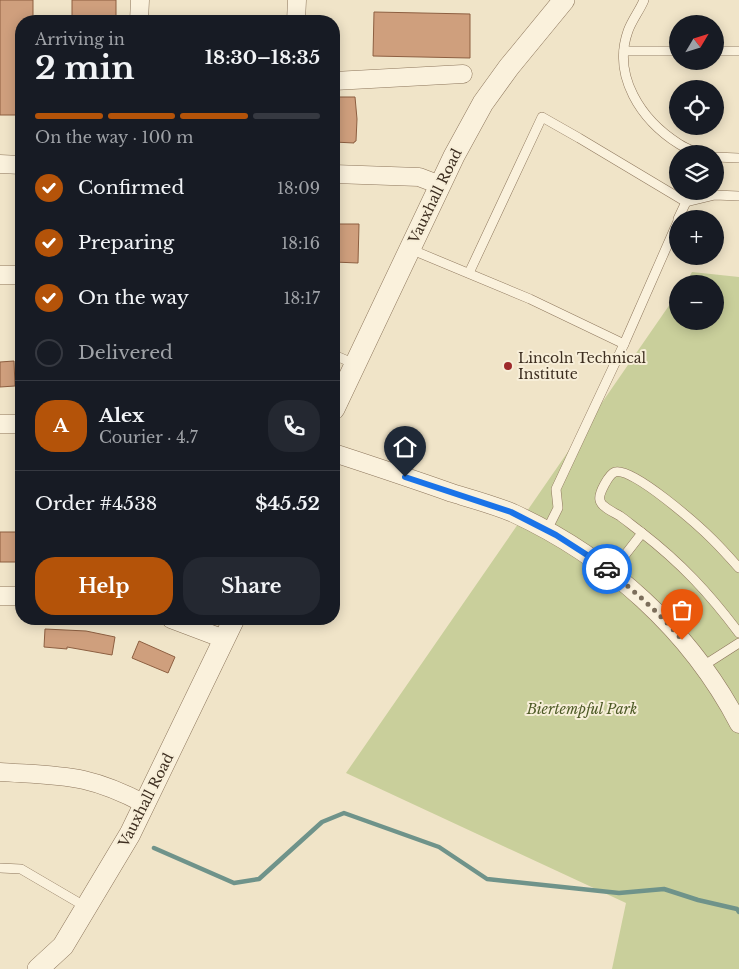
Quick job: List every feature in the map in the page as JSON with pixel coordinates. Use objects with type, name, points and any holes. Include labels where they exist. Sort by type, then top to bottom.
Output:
[{"type":"street","points":[[139,15],[140,0]]},
{"type":"street","points":[[296,15],[297,0]]},
{"type":"street","name":"Vauxhall Road","points":[[340,396],[454,156],[484,104],[509,67],[564,0]]},
{"type":"street","points":[[340,81],[463,74]]},
{"type":"street","points":[[0,164],[15,165]]},
{"type":"street","points":[[340,174],[419,177],[440,186]]},
{"type":"street","points":[[0,275],[15,275]]},
{"type":"street","points":[[0,424],[15,424]]},
{"type":"street","points":[[340,455],[511,512],[547,530],[598,562],[636,592],[672,628],[703,666],[731,708],[739,724]]},
{"type":"street","points":[[0,596],[15,596]]},
{"type":"street","points":[[187,625],[224,639]]},
{"type":"street","name":"Vauxhall Road","points":[[38,969],[63,946],[130,834],[231,625]]},
{"type":"street","points":[[0,772],[63,776],[85,780],[107,786],[145,804]]},
{"type":"lane","points":[[644,0],[628,29],[623,60],[626,79],[632,94],[643,112],[660,130],[681,145]]},
{"type":"lane","points":[[724,51],[739,50]]},
{"type":"lane","points":[[624,51],[669,51]]},
{"type":"lane","points":[[469,273],[542,117],[686,202],[715,195],[739,196]]},
{"type":"lane","points":[[724,157],[739,158]]},
{"type":"lane","points":[[682,210],[686,202]]},
{"type":"lane","points":[[547,530],[558,508],[556,489],[624,344],[669,241]]},
{"type":"lane","points":[[410,248],[530,299],[624,344]]},
{"type":"lane","points":[[340,358],[355,364]]},
{"type":"lane","points":[[739,568],[713,540],[664,498],[639,480],[622,471],[616,471],[610,475],[600,494],[600,501],[603,506],[620,516],[664,550],[692,576],[739,633]]},
{"type":"lane","points":[[611,573],[642,533]]},
{"type":"lane","points":[[703,666],[739,643]]},
{"type":"lane","points":[[0,868],[20,869],[86,907]]},
{"type":"green space","name":"Biertempful Park","points":[[692,272],[720,275],[690,275]]},
{"type":"green space","name":"Biertempful Park","points":[[724,275],[739,277],[739,969],[612,969],[626,903],[346,773],[669,306],[669,330],[724,330]]},
{"type":"building","points":[[0,0],[33,0],[33,15],[15,15],[15,115],[0,115]]},
{"type":"building","points":[[72,0],[116,0],[116,15],[72,15]]},
{"type":"building","points":[[374,12],[470,14],[470,58],[373,56]]},
{"type":"building","points":[[340,97],[355,97],[357,119],[356,141],[354,143],[340,142]]},
{"type":"building","points":[[340,224],[359,224],[358,263],[340,262]]},
{"type":"building","points":[[14,361],[15,386],[0,387],[0,362]]},
{"type":"building","points":[[0,532],[15,532],[15,562],[0,562]]},
{"type":"building","points":[[45,629],[86,631],[115,637],[112,655],[67,647],[67,649],[44,647]]},
{"type":"building","points":[[139,641],[175,657],[168,673],[132,658]]},
{"type":"waterway","points":[[154,848],[234,883],[259,879],[322,822],[344,813],[439,847],[487,879],[619,893],[664,889],[698,900],[737,909],[739,912]]},
{"type":"way so far","points":[[607,569],[636,592],[682,640]]},
{"type":"place","name":"Lincoln Technical Institute","points":[[508,366]]},
{"type":"route","points":[[405,477],[511,512],[556,535],[607,569]]}]
